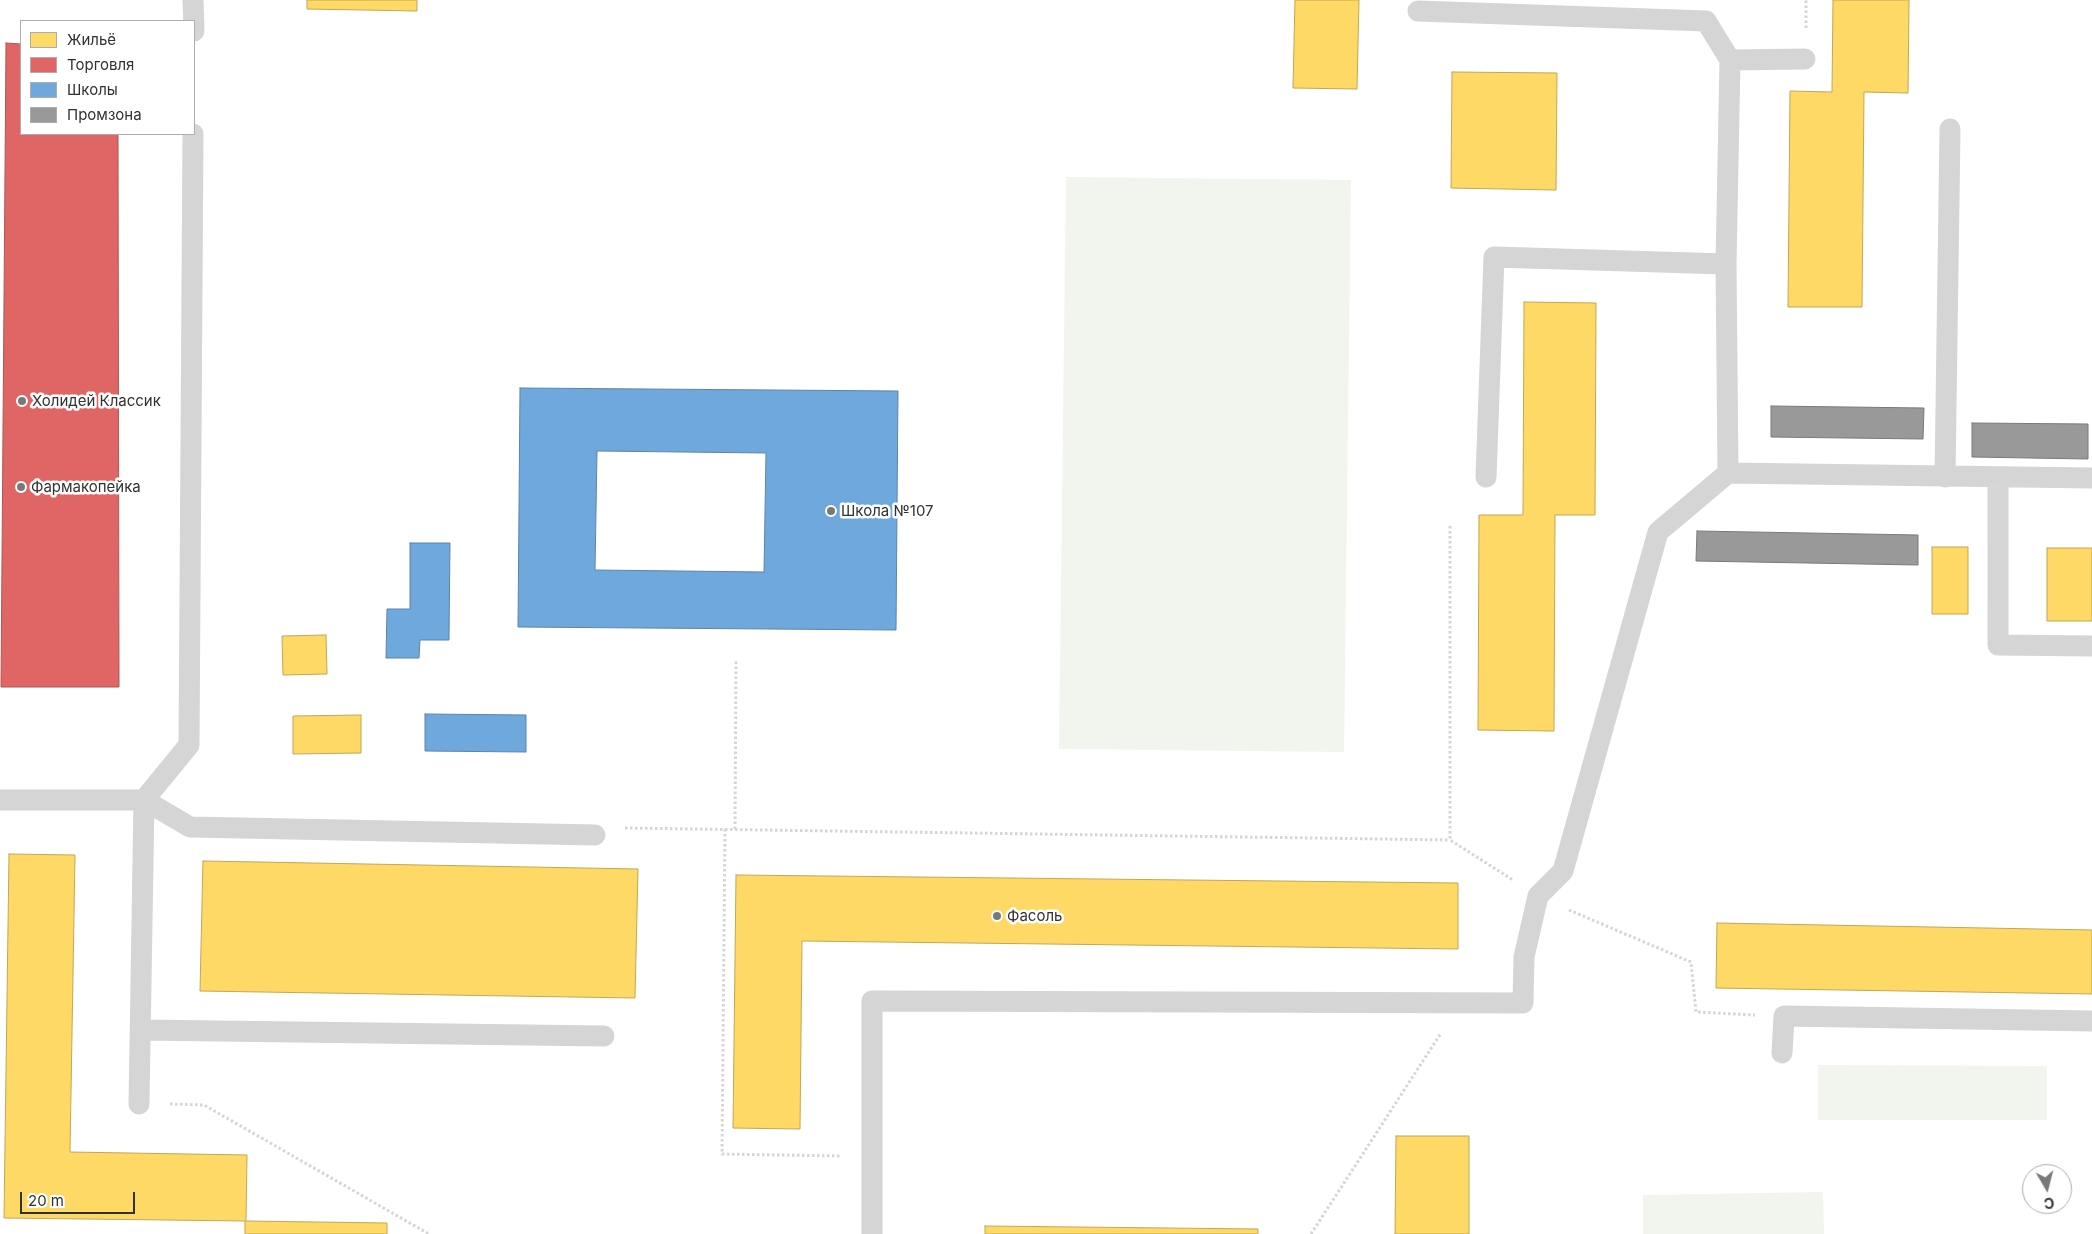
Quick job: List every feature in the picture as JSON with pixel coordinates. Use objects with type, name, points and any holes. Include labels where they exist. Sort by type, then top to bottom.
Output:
[{"type":"lane","points":[[193,0],[194,20]]},
{"type":"lane","points":[[1418,11],[1706,21],[1730,60],[1726,264],[1728,473]]},
{"type":"lane","points":[[1730,60],[1806,59]]},
{"type":"lane","points":[[1945,477],[1950,129]]},
{"type":"lane","points":[[139,1104],[144,800],[189,745],[193,135]]},
{"type":"lane","points":[[1486,477],[1494,257],[1726,264]]},
{"type":"lane","points":[[872,1234],[872,1000],[1523,1003],[1524,957],[1538,896],[1563,871],[1658,532],[1728,473],[2092,478]]},
{"type":"lane","points":[[1998,478],[1998,645],[2092,646]]},
{"type":"lane","points":[[0,800],[144,800],[190,827],[595,835]]},
{"type":"lane","points":[[1782,1053],[1784,1016],[2092,1021]]},
{"type":"lane","points":[[140,1030],[604,1036]]},
{"type":"path","points":[[1450,526],[1450,840]]},
{"type":"path","points":[[734,829],[736,659]]},
{"type":"path","points":[[621,828],[1450,840],[1538,896],[1691,962],[1696,1012],[1784,1016]]},
{"type":"path","points":[[725,829],[722,1154],[872,1156]]},
{"type":"path","points":[[1311,1234],[1460,1004]]},
{"type":"path","points":[[139,1104],[204,1106],[429,1234]]},
{"type":"shaded area","points":[[1066,177],[1351,180],[1344,752],[1059,749]]},
{"type":"shaded area","points":[[1818,1065],[2047,1066],[2047,1120],[1818,1120]]},
{"type":"shaded area","points":[[1823,1192],[1824,1234],[1643,1234],[1643,1195]]},
{"type":"building: Жильё","points":[[307,0],[417,0],[417,11],[307,9]]},
{"type":"building: Жильё","points":[[1295,0],[1359,0],[1357,89],[1293,88]]},
{"type":"building: Жильё","points":[[1833,0],[1909,0],[1908,93],[1864,92],[1862,307],[1788,307],[1790,91],[1832,92]]},
{"type":"building: Жильё","points":[[1452,72],[1557,73],[1556,190],[1451,188]]},
{"type":"building: Жильё","points":[[1524,302],[1596,303],[1595,515],[1555,515],[1554,731],[1478,730],[1479,515],[1523,515]]},
{"type":"building: Жильё","points":[[1932,547],[1968,547],[1968,614],[1932,614]]},
{"type":"building: Жильё","points":[[2047,548],[2092,548],[2092,621],[2047,621]]},
{"type":"building: Жильё","points":[[326,635],[327,674],[283,675],[282,636]]},
{"type":"building: Жильё","points":[[361,715],[361,753],[293,754],[293,716]]},
{"type":"building: Жильё","points":[[9,854],[75,855],[70,1152],[247,1155],[246,1221],[387,1223],[387,1234],[245,1234],[245,1221],[4,1218]]},
{"type":"building: Жильё","points":[[203,861],[638,869],[635,998],[200,991]]},
{"type":"building: Жильё","points":[[736,875],[1458,883],[1458,949],[802,941],[800,1129],[733,1128]]},
{"type":"building: Жильё","points":[[1717,923],[2092,930],[2092,994],[1716,988]]},
{"type":"building: Жильё","points":[[1396,1136],[1469,1136],[1469,1234],[1395,1234]]},
{"type":"building: Жильё","points":[[985,1226],[1258,1229],[1258,1234],[985,1234]]},
{"type":"building: Торговля","points":[[6,43],[20,44],[20,135],[118,135],[119,687],[1,687]]},
{"type":"building: Школы","name":"Школа №107","points":[[520,388],[898,391],[896,630],[518,627]],"holes":[[[597,451],[766,453],[764,572],[595,570]]]},
{"type":"building: Школы","points":[[410,543],[450,543],[449,640],[420,640],[419,658],[386,658],[387,609],[410,609]]},
{"type":"building: Школы","points":[[425,714],[526,715],[526,752],[425,751]]},
{"type":"building: Промзона","points":[[1771,406],[1924,408],[1923,439],[1771,437]]},
{"type":"building: Промзона","points":[[1972,423],[2088,424],[2088,459],[1972,457]]},
{"type":"building: Промзона","points":[[1697,531],[1918,535],[1918,565],[1696,561]]},
{"type":"place","name":"Холидей Классик","points":[[22,401]]},
{"type":"place","name":"Фармакопейка","points":[[21,487]]},
{"type":"place","name":"Школа №107","points":[[831,511]]},
{"type":"place","name":"Фасоль","points":[[997,916]]}]
